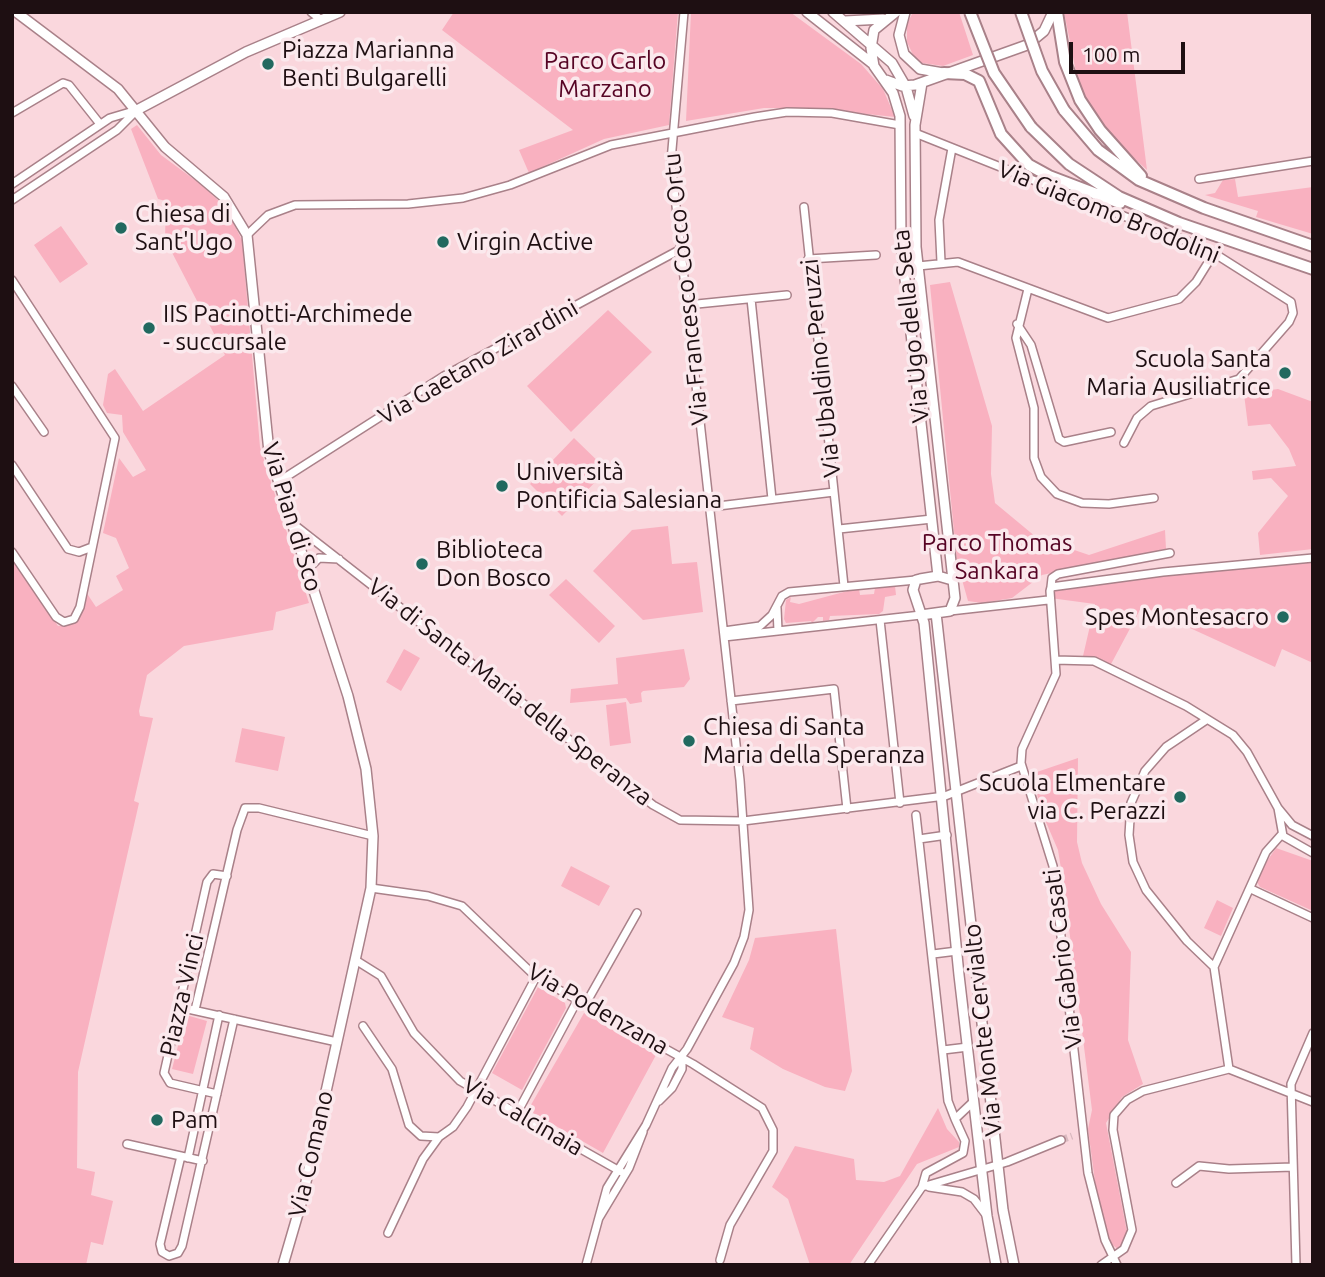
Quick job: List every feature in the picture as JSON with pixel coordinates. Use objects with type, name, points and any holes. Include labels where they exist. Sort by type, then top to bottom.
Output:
[{"type":"main road","points":[[971,12],[997,79],[1031,127],[1059,156],[1097,184],[1154,213]]},
{"type":"main road","points":[[1021,12],[1042,71],[1064,110],[1103,155],[1153,187],[1313,246]]},
{"type":"main road","points":[[1055,12],[1065,62],[1080,100],[1100,130],[1153,187]]},
{"type":"main road","points":[[944,73],[965,74],[979,81],[1004,139],[1033,168],[1112,201],[1313,269]]},
{"type":"street","points":[[311,12],[320,19]]},
{"type":"street","points":[[12,200],[117,130],[137,110],[222,63],[340,12]]},
{"type":"street","name":"Via Francesco Cocco Ortu","points":[[646,1125],[659,1101],[672,1088],[682,1069],[682,1058],[731,968],[745,932],[749,894],[724,634],[671,155],[677,117],[684,12]]},
{"type":"street","points":[[807,12],[874,66]]},
{"type":"street","points":[[833,12],[871,41],[892,63],[906,87],[915,129]]},
{"type":"street","points":[[905,12],[899,32],[904,54],[920,69],[944,73]]},
{"type":"street","points":[[884,80],[906,87],[922,83],[1034,41],[1055,12]]},
{"type":"street","name":"Via Pian di Sco","points":[[21,14],[114,86],[170,152],[225,197],[247,235],[263,419],[278,482],[360,744],[370,790],[373,836],[371,888],[357,961]]},
{"type":"street","points":[[874,66],[871,41],[876,28],[894,14]]},
{"type":"street","points":[[844,21],[870,22],[894,14]]},
{"type":"street","name":"Via Ugo della Seta","points":[[874,66],[895,96],[900,125],[901,248],[938,576]]},
{"type":"street","points":[[12,113],[63,83],[69,85],[100,124]]},
{"type":"street","points":[[915,129],[922,83]]},
{"type":"street","points":[[12,184],[100,124],[118,114],[137,110]]},
{"type":"street","points":[[247,235],[268,215],[295,205],[408,204],[463,198],[510,185],[611,145],[787,112],[832,113],[900,125]]},
{"type":"street","name":"Via Ugo della Seta","points":[[915,129],[914,194],[918,266],[952,580]]},
{"type":"street","name":"Via Giacomo Brodolini","points":[[915,129],[952,148],[1214,253],[1287,298],[1293,307],[1289,322],[1239,379],[1152,406],[1137,418],[1124,443]]},
{"type":"street","points":[[942,262],[939,220],[952,148]]},
{"type":"street","points":[[1199,179],[1313,160]]},
{"type":"street","name":"Via Ubaldino Peruzzi","points":[[804,206],[844,586]]},
{"type":"street","name":"Via Gaetano Zirardini","points":[[278,482],[444,376],[681,249]]},
{"type":"street","points":[[918,266],[958,262],[1108,318],[1179,299],[1196,282],[1214,253]]},
{"type":"street","points":[[808,260],[876,255]]},
{"type":"street","points":[[12,280],[115,438],[78,614],[74,619],[64,622],[53,614],[12,552]]},
{"type":"street","points":[[1028,289],[1017,324],[1016,338],[1034,408],[1034,458],[1045,483],[1062,497],[1082,503],[1110,504],[1154,498]]},
{"type":"street","points":[[687,305],[787,295]]},
{"type":"street","points":[[751,299],[772,499]]},
{"type":"street","points":[[1017,324],[1031,345],[1059,439],[1064,442],[1111,432]]},
{"type":"street","points":[[12,386],[44,432]]},
{"type":"street","points":[[12,466],[68,549],[79,552],[92,546]]},
{"type":"street","points":[[710,507],[834,492]]},
{"type":"street","points":[[839,528],[932,519]]},
{"type":"street","name":"Via di Santa Maria della Speranza","points":[[292,523],[665,813],[687,822],[743,821],[943,797],[957,794],[1021,766]]},
{"type":"street","points":[[1021,766],[1023,746],[1055,679],[1048,600],[1052,578],[1058,574],[1170,553]]},
{"type":"street","points":[[307,570],[319,558],[340,559]]},
{"type":"street","points":[[1051,587],[1180,570],[1313,558]]},
{"type":"street","points":[[724,634],[760,625],[786,593],[938,576],[952,580],[955,598],[950,611]]},
{"type":"street","points":[[916,580],[913,594],[920,615]]},
{"type":"street","points":[[724,634],[778,631],[1048,600]]},
{"type":"street","points":[[777,607],[778,631]]},
{"type":"street","name":"Via Monte Cervialto","points":[[936,613],[998,1165],[1006,1229],[1014,1265]]},
{"type":"street","name":"Via Monte Cervialto","points":[[920,615],[924,623],[987,1216],[996,1265]]},
{"type":"street","points":[[880,620],[900,803]]},
{"type":"street","points":[[1055,660],[1094,661],[1186,706],[1238,740],[1278,808],[1290,823],[1313,835]]},
{"type":"street","points":[[731,701],[834,689],[847,809]]},
{"type":"street","points":[[1206,720],[1166,747],[1149,765],[1135,792],[1128,829],[1133,862],[1144,886],[1187,940],[1214,967]]},
{"type":"street","name":"Via Gabrio Casati","points":[[1021,766],[1053,866],[1083,1132],[1095,1209],[1115,1261]]},
{"type":"street","name":"Piazza Vinci","points":[[195,1010],[241,815],[247,807],[373,836]]},
{"type":"street","points":[[1278,808],[1282,834],[1313,853]]},
{"type":"street","name":"Via Monte Cervialto","points":[[916,815],[948,1106],[964,1137],[965,1150],[960,1156],[931,1169],[923,1178],[922,1187]]},
{"type":"street","points":[[1292,842],[1292,835],[1300,829]]},
{"type":"street","points":[[1229,1069],[1214,967],[1266,852],[1282,834]]},
{"type":"street","points":[[919,839],[947,835]]},
{"type":"street","name":"Piazza Vinci","points":[[218,1094],[170,1083],[165,1076],[208,880],[213,874],[227,876]]},
{"type":"street","name":"Via Podenzana","points":[[371,888],[428,896],[463,906],[536,977],[756,1102],[768,1116],[773,1130],[771,1157],[730,1225],[720,1260]]},
{"type":"street","points":[[1251,889],[1313,918]]},
{"type":"street","points":[[516,1115],[637,912]]},
{"type":"street","name":"Via Monte Cervialto","points":[[933,954],[957,951]]},
{"type":"street","name":"Via Comano","points":[[283,1265],[302,1200],[357,961]]},
{"type":"street","name":"Via Calcinaia","points":[[357,961],[381,976],[418,1039],[447,1070],[475,1092],[625,1174]]},
{"type":"street","points":[[388,1233],[423,1158],[439,1137],[457,1122],[536,977]]},
{"type":"street","points":[[179,1007],[337,1042]]},
{"type":"street","points":[[219,1015],[185,1157],[160,1244],[162,1252],[169,1256],[176,1255],[181,1249],[234,1018]]},
{"type":"street","points":[[363,1026],[392,1069],[409,1125],[421,1136],[439,1137]]},
{"type":"street","points":[[1296,1265],[1290,1093],[1293,1075],[1313,1033]]},
{"type":"street","name":"Via Monte Cervialto","points":[[943,1050],[968,1047]]},
{"type":"street","points":[[1101,1265],[1115,1261],[1126,1247],[1132,1230],[1114,1138],[1117,1110],[1141,1092],[1229,1069],[1313,1102]]},
{"type":"street","points":[[955,1119],[974,1101]]},
{"type":"street","points":[[586,1265],[603,1197],[616,1170],[646,1125]]},
{"type":"street","points":[[597,1222],[625,1174],[646,1125]]},
{"type":"street","points":[[1072,1136],[1083,1132]]},
{"type":"street","points":[[868,1265],[922,1187],[998,1165],[1061,1140]]},
{"type":"street","points":[[127,1144],[203,1161]]},
{"type":"street","points":[[1175,1183],[1199,1166],[1229,1169],[1293,1167]]},
{"type":"street","points":[[922,1187],[947,1187],[962,1192],[974,1199],[987,1216]]},
{"type":"green space","name":"Parco Carlo Marzano","points":[[454,12],[678,12],[669,125],[604,139],[529,173],[519,150],[573,130],[442,30]]},
{"type":"green space","name":"Parco Carlo Marzano","points":[[691,12],[790,12],[861,64],[883,89],[895,117],[810,108],[764,108],[686,121]]},
{"type":"green space","points":[[913,12],[959,12],[973,55],[943,66],[922,63],[914,57],[907,42],[907,24]]},
{"type":"green space","points":[[1064,12],[1127,12],[1147,170],[1109,135],[1079,87]]},
{"type":"green space","points":[[137,125],[161,155],[203,186],[225,207],[242,240],[260,447],[309,603],[276,612],[273,630],[184,646],[147,675],[139,711],[140,716],[153,718],[134,801],[139,803],[78,1072],[77,1168],[95,1172],[91,1195],[113,1201],[103,1245],[91,1242],[86,1265],[12,1265],[12,558],[58,626],[71,624],[79,617],[86,592],[96,607],[123,590],[116,576],[129,568],[116,538],[103,533],[119,458],[133,477],[146,470],[123,432],[122,415],[107,413],[103,405],[108,374],[115,369],[143,411],[225,355],[165,239],[166,201],[158,199],[131,129]]},
{"type":"green space","points":[[1235,179],[1238,197],[1313,187],[1313,234],[1256,217],[1258,211],[1205,195],[1215,193],[1223,180]]},
{"type":"green space","points":[[61,226],[88,264],[60,283],[34,245]]},
{"type":"green space","name":"Parco Thomas Sankara","points":[[950,282],[992,426],[991,474],[995,503],[1036,537],[1089,555],[1165,530],[1166,549],[1042,575],[1012,598],[982,603],[968,601],[957,562],[930,285]]},
{"type":"green space","points":[[608,310],[652,352],[571,432],[527,386]]},
{"type":"green space","points":[[1278,389],[1313,402],[1313,549],[1260,555],[1258,533],[1288,496],[1271,478],[1253,480],[1252,471],[1296,466],[1289,449],[1270,424],[1248,426],[1244,394]]},
{"type":"green space","points":[[574,438],[607,470],[562,516],[530,484]]},
{"type":"green space","points":[[668,526],[672,564],[697,562],[703,612],[643,620],[593,571],[632,530]]},
{"type":"green space","points":[[1313,561],[1313,663],[1282,649],[1275,667],[1142,606],[1110,666],[1083,656],[1095,604],[1050,598],[1052,589],[1173,573]]},
{"type":"green space","points":[[566,579],[615,626],[599,643],[549,595]]},
{"type":"green space","points":[[895,586],[896,595],[885,597],[883,611],[879,614],[830,616],[829,620],[823,621],[823,617],[818,617],[812,623],[786,623],[784,619],[786,600],[791,597],[790,602],[799,604],[855,589],[859,589],[860,595],[874,594],[875,588]]},
{"type":"green space","points":[[404,649],[420,658],[401,691],[386,682]]},
{"type":"green space","points":[[684,649],[690,679],[684,687],[643,691],[642,702],[630,704],[626,698],[570,703],[571,689],[618,684],[616,658]]},
{"type":"green space","points":[[626,702],[631,743],[610,746],[606,705]]},
{"type":"green space","points":[[242,728],[285,737],[278,771],[235,762]]},
{"type":"green space","points":[[1078,758],[1077,842],[1082,863],[1101,904],[1131,952],[1128,1040],[1143,1084],[1122,1097],[1106,1123],[1127,1232],[1125,1243],[1119,1250],[1110,1243],[1096,1189],[1088,1129],[1092,1110],[1063,881],[1058,850],[1039,806],[1034,773]]},
{"type":"green space","points":[[1276,848],[1313,861],[1313,911],[1260,887],[1257,882]]},
{"type":"green space","points":[[571,866],[610,886],[599,906],[561,886]]},
{"type":"green space","points":[[1217,900],[1233,908],[1221,936],[1204,928]]},
{"type":"green space","points":[[836,929],[852,1071],[845,1091],[825,1087],[783,1069],[750,1049],[754,1028],[722,1017],[749,960],[755,938]]},
{"type":"green space","points":[[538,987],[565,1003],[566,1008],[522,1090],[492,1073]]},
{"type":"green space","points":[[584,1013],[656,1055],[603,1153],[528,1110]]},
{"type":"green space","points":[[186,1015],[207,1021],[193,1074],[172,1069]]},
{"type":"green space","points":[[938,1108],[947,1129],[959,1142],[959,1147],[917,1164],[849,1265],[810,1265],[788,1199],[772,1187],[795,1146],[854,1159],[856,1180],[884,1182],[900,1176]]},
{"type":"tunnel","points":[[1061,1140],[1072,1136]]},
{"type":"place","name":"Piazza Marianna Benti Bulgarelli","points":[[268,64]]},
{"type":"place","name":"Chiesa di Sant'Ugo","points":[[121,228]]},
{"type":"place","name":"Virgin Active","points":[[443,242]]},
{"type":"place","name":"IIS Pacinotti-Archimede - succursale","points":[[149,328]]},
{"type":"place","name":"Scuola Santa Maria Ausiliatrice","points":[[1285,373]]},
{"type":"place","name":"Università Pontificia Salesiana","points":[[502,486]]},
{"type":"place","name":"Biblioteca Don Bosco","points":[[422,564]]},
{"type":"place","name":"Spes Montesacro","points":[[1283,617]]},
{"type":"place","name":"Chiesa di Santa Maria della Speranza","points":[[689,741]]},
{"type":"place","name":"Scuola Elmentare via C. Perazzi","points":[[1180,797]]},
{"type":"place","name":"Pam","points":[[157,1120]]}]
